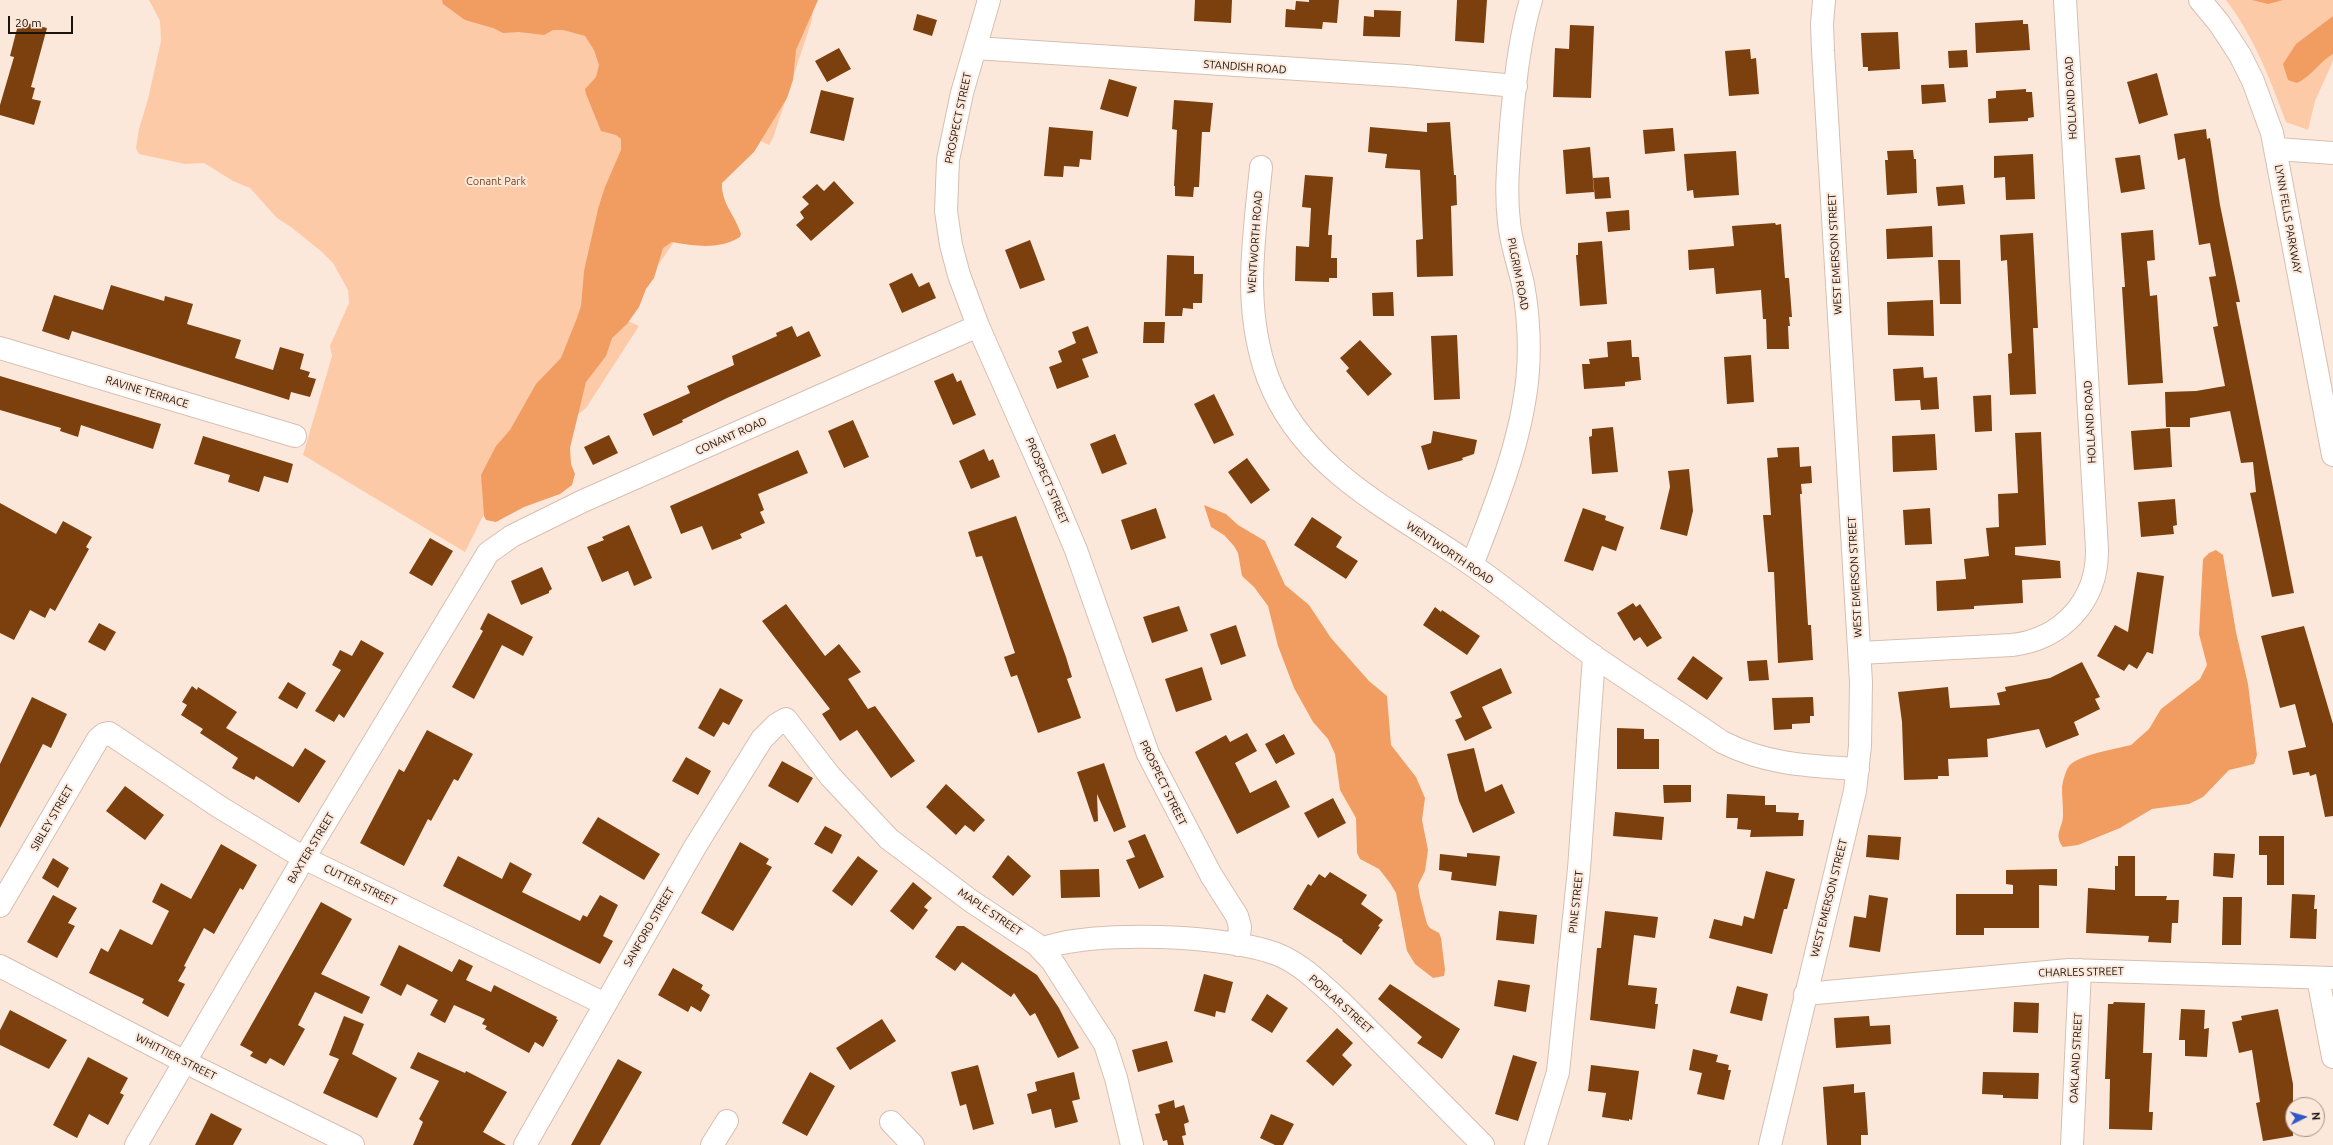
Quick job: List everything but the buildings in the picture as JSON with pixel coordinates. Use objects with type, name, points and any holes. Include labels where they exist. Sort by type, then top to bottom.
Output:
[{"type":"street","name":"PROSPECT STREET","points":[[989,0],[954,124],[948,160],[946,189],[948,223],[959,275],[978,326],[1052,492],[1076,550],[1148,754],[1211,875],[1237,916],[1240,927],[1238,945]]},
{"type":"street","name":"PILGRIM ROAD","points":[[1472,565],[1507,471],[1522,412],[1528,371],[1525,302],[1510,230],[1507,207],[1508,169],[1516,86],[1522,36],[1531,0]]},
{"type":"street","name":"WEST EMERSON STREET","points":[[1770,1145],[1858,769],[1862,709],[1860,653],[1823,51],[1822,24],[1824,0]]},
{"type":"street","name":"HOLLAND ROAD","points":[[1860,653],[2012,645],[2033,641],[2053,632],[2071,619],[2084,602],[2093,582],[2097,549],[2065,0]]},
{"type":"street","name":"LYNN FELLS PARKWAY","points":[[2200,0],[2219,23],[2246,68],[2267,117],[2276,149],[2293,253],[2333,455]]},
{"type":"street","name":"STANDISH ROAD","points":[[975,48],[1406,76],[1516,86]]},
{"type":"street","points":[[2276,149],[2333,153]]},
{"type":"street","name":"WENTWORTH ROAD","points":[[1261,167],[1251,271],[1251,301],[1259,350],[1268,378],[1279,402],[1305,441],[1343,479],[1403,521],[1472,565],[1594,656],[1722,742],[1738,750],[1774,762],[1793,765],[1858,769]]},
{"type":"street","name":"CONANT ROAD","points":[[488,553],[512,536],[583,501],[978,326]]},
{"type":"street","name":"RAVINE TERRACE","points":[[0,348],[295,436]]},
{"type":"street","name":"BAXTER STREET","points":[[136,1145],[304,858],[488,553]]},
{"type":"street","name":"PINE STREET","points":[[1536,1145],[1558,1072],[1579,869],[1594,656]]},
{"type":"street","name":"MAPLE STREET","points":[[786,719],[830,776],[889,839],[971,901],[1042,949],[1052,961],[1104,1044],[1118,1084],[1132,1145]]},
{"type":"street","name":"SANFORD STREET","points":[[525,1145],[695,847],[762,739],[776,725],[786,719]]},
{"type":"street","name":"CUTTER STREET","points":[[106,733],[116,736],[222,808],[304,858],[605,1004]]},
{"type":"street","name":"SIBLEY STREET","points":[[0,906],[98,739],[106,733]]},
{"type":"street","name":"POPLAR STREET","points":[[1042,949],[1072,940],[1111,937],[1174,939],[1238,945],[1284,957],[1318,981],[1366,1026],[1482,1145]]},
{"type":"street","name":"WHITTIER STREET","points":[[0,966],[185,1062],[353,1145]]},
{"type":"street","name":"CHARLES STREET","points":[[1805,994],[2080,970],[2325,978]]},
{"type":"street","name":"OAKLAND STREET","points":[[2072,1145],[2080,970]]},
{"type":"street","points":[[2325,978],[2333,1057]]},
{"type":"street","points":[[712,1145],[727,1121]]},
{"type":"street","points":[[891,1122],[913,1145]]},
{"type":"green space","name":"Conant Park","points":[[149,0],[815,0],[811,23],[773,138],[769,145],[747,135],[622,318],[639,326],[586,408],[515,464],[486,510],[465,552],[303,455],[332,356],[330,346],[349,303],[348,290],[333,263],[291,227],[277,218],[250,188],[233,181],[204,163],[185,164],[139,154],[136,148],[139,129],[148,99],[161,41],[160,21]]},
{"type":"green space","points":[[2226,0],[2333,0],[2333,61],[2315,101],[2308,130],[2286,122],[2267,74],[2253,44],[2236,14]]},
{"type":"shaded area","points":[[442,0],[818,0],[796,50],[793,80],[787,98],[754,152],[722,183],[722,190],[726,203],[741,234],[740,237],[724,244],[707,246],[672,242],[663,248],[654,278],[646,289],[639,307],[627,324],[612,338],[606,356],[586,382],[570,448],[571,464],[575,474],[572,485],[560,494],[524,507],[496,522],[486,520],[484,516],[481,475],[496,446],[510,430],[536,384],[561,358],[581,306],[584,271],[598,209],[605,187],[621,150],[621,139],[616,135],[601,131],[586,94],[585,89],[596,77],[599,65],[594,50],[585,36],[563,30],[553,30],[544,35],[519,32],[503,33],[493,28],[465,20],[443,4]]},
{"type":"shaded area","points":[[2252,0],[2283,0],[2268,4]]},
{"type":"shaded area","points":[[2333,16],[2333,54],[2297,83],[2288,80],[2283,64],[2296,44]]},
{"type":"shaded area","points":[[1204,505],[1226,514],[1238,525],[1265,541],[1285,585],[1309,605],[1331,638],[1369,681],[1387,696],[1391,745],[1416,777],[1425,798],[1422,820],[1428,850],[1425,871],[1418,885],[1427,924],[1430,928],[1439,933],[1441,938],[1445,970],[1444,976],[1433,978],[1415,964],[1407,951],[1396,893],[1379,869],[1360,859],[1357,853],[1356,818],[1340,790],[1335,754],[1328,739],[1313,722],[1294,688],[1278,646],[1268,606],[1254,587],[1242,576],[1238,553],[1224,535],[1211,527]]},
{"type":"shaded area","points":[[2216,550],[2223,555],[2236,632],[2248,684],[2257,755],[2254,764],[2229,770],[2203,797],[2189,804],[2152,809],[2120,828],[2078,845],[2063,847],[2059,838],[2063,820],[2062,787],[2065,774],[2069,766],[2076,760],[2083,757],[2131,745],[2149,729],[2161,709],[2200,679],[2207,665],[2199,634],[2203,559],[2209,553]]}]
